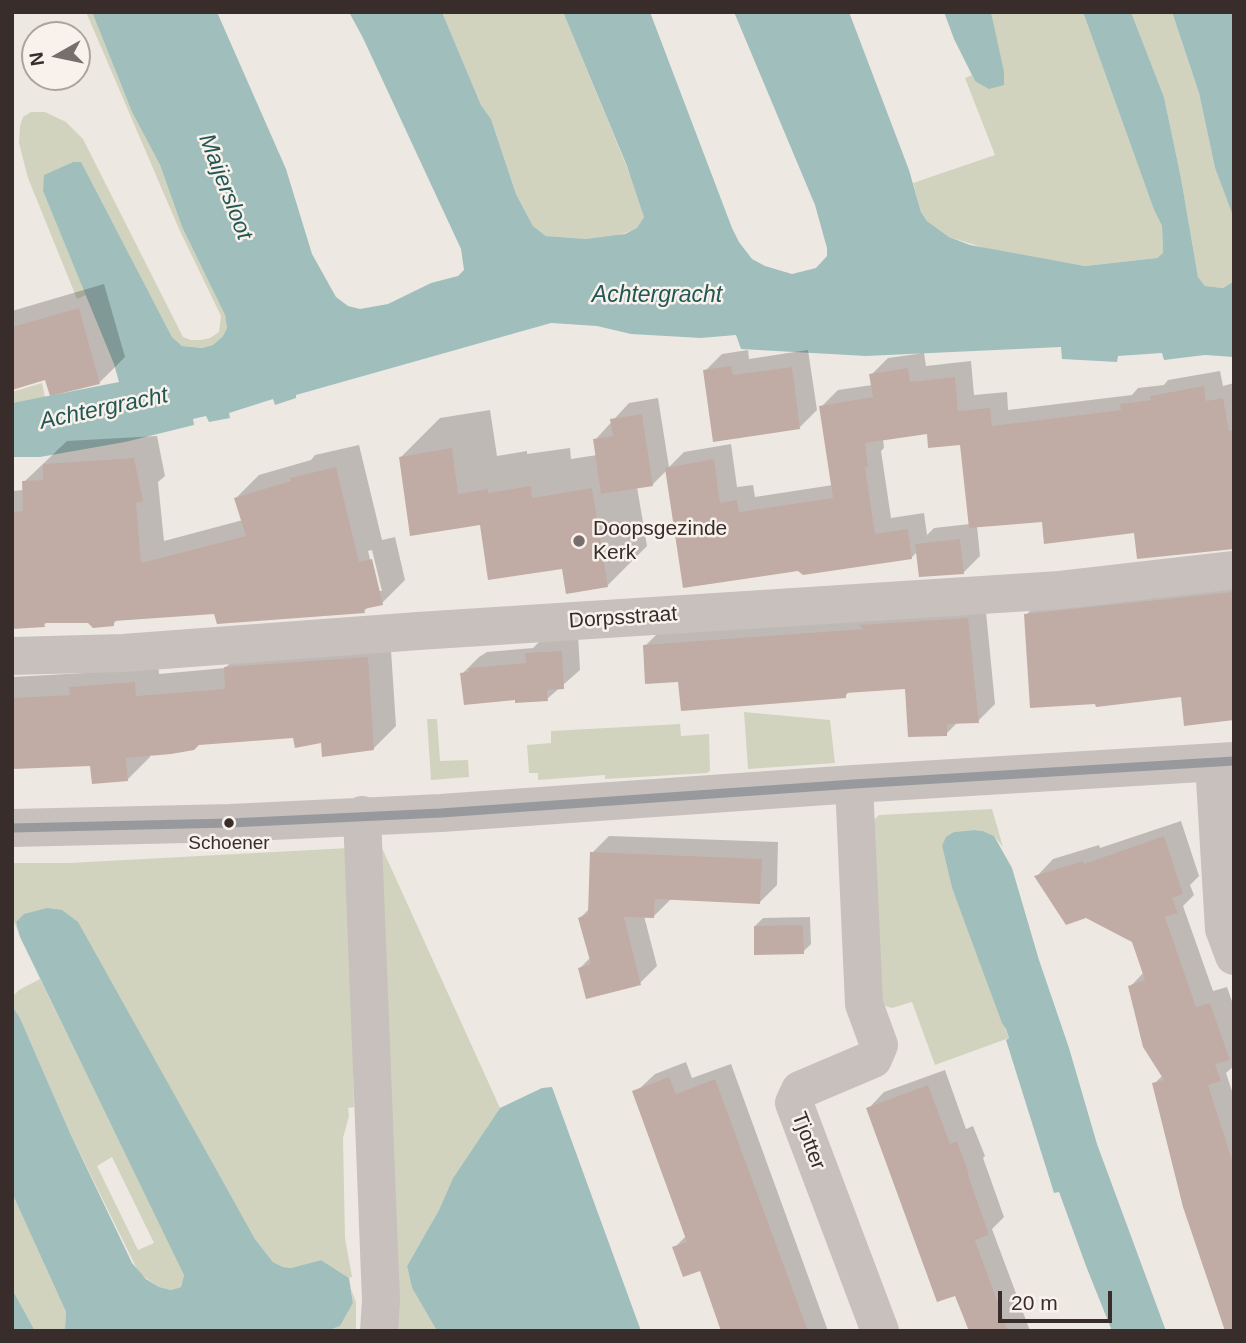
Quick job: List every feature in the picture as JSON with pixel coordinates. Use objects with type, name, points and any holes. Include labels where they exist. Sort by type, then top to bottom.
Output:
[{"type":"street","name":"Dorpsstraat","points":[[12,656],[123,653],[418,631],[1060,590],[1234,570]]},
{"type":"street","points":[[12,828],[230,823],[516,808],[1224,762],[1224,929],[1234,956]]},
{"type":"street","name":"Tjotter","points":[[854,784],[864,1004],[879,1045],[873,1059],[800,1090],[794,1103],[880,1331]]},
{"type":"street","points":[[362,816],[381,1301],[379,1331]]},
{"type":"green space","points":[[86,12],[92,12],[132,112],[160,165],[182,227],[225,315],[227,328],[213,345],[202,348],[182,346],[172,337],[81,163],[73,162],[45,175],[43,191],[86,295],[77,299],[28,178],[19,143],[20,126],[23,117],[31,112],[45,112],[66,122],[83,139],[183,337],[201,340],[219,332],[221,316],[179,229]]},
{"type":"green space","points":[[442,12],[563,12],[638,194],[644,217],[637,229],[610,238],[585,239],[546,236],[533,226],[516,194],[491,119],[481,105]]},
{"type":"green space","points":[[991,12],[1083,12],[1162,226],[1163,253],[1157,258],[1085,266],[988,249],[949,237],[927,221],[921,212],[913,183],[995,155],[965,78],[972,75],[975,81],[1004,81]]},
{"type":"green space","points":[[1131,12],[1172,12],[1199,93],[1215,168],[1234,219],[1234,281],[1223,288],[1205,286],[1198,277],[1164,97]]},
{"type":"green space","points":[[42,383],[45,397],[12,403],[12,392]]},
{"type":"green space","points":[[744,712],[830,720],[835,763],[748,769]]},
{"type":"green space","points":[[427,719],[437,719],[440,761],[468,760],[469,777],[431,780]]},
{"type":"green space","points":[[680,724],[681,736],[709,734],[710,771],[707,773],[605,779],[605,775],[538,780],[538,773],[529,773],[527,745],[551,743],[551,731]]},
{"type":"green space","points":[[992,809],[1003,847],[994,836],[974,830],[954,832],[942,846],[952,888],[1009,1038],[935,1065],[912,1002],[892,1008],[882,1005],[872,822],[879,815]]},
{"type":"green space","points":[[349,848],[354,1107],[348,1108],[349,1116],[343,1138],[345,1238],[352,1277],[349,1278],[321,1260],[291,1268],[273,1262],[255,1239],[178,1103],[16,922],[20,937],[12,916],[12,863],[69,863]]},
{"type":"green space","points":[[382,848],[500,1108],[453,1178],[439,1210],[407,1266],[412,1288],[437,1331],[397,1331]]},
{"type":"green space","points":[[40,979],[181,1267],[184,1275],[181,1287],[171,1290],[159,1287],[139,1273],[70,1133],[20,1018],[12,1006],[12,997],[19,990]],"holes":[[[112,1157],[154,1243],[138,1250],[97,1166]]]},
{"type":"green space","points":[[12,1193],[66,1312],[65,1328],[62,1331],[35,1331],[12,1288]]},
{"type":"green space","points":[[351,1289],[356,1302],[356,1331],[327,1331],[340,1326],[353,1303]]},
{"type":"water","points":[[92,12],[217,12],[286,169],[312,254],[336,297],[348,306],[360,309],[388,304],[431,283],[458,276],[464,270],[461,249],[349,12],[442,12],[481,105],[491,119],[516,194],[533,226],[546,236],[586,239],[625,234],[637,228],[644,217],[627,166],[563,12],[650,12],[739,242],[752,259],[792,274],[816,268],[827,256],[827,248],[815,205],[734,12],[849,12],[909,170],[921,212],[927,221],[949,237],[970,245],[1085,266],[1157,258],[1163,253],[1162,226],[1083,12],[1131,12],[1164,97],[1198,277],[1205,286],[1223,288],[1234,281],[1234,357],[1205,355],[1164,360],[1162,353],[1118,356],[1117,362],[1062,359],[1061,347],[866,356],[741,349],[736,335],[701,338],[631,334],[597,326],[551,323],[296,395],[296,398],[275,405],[273,399],[229,413],[230,418],[209,422],[206,416],[193,419],[194,425],[125,442],[40,457],[12,457],[12,403],[119,382],[43,191],[44,175],[73,162],[81,162],[172,337],[182,346],[202,348],[213,345],[227,328],[225,315],[182,227],[160,165],[132,112]]},
{"type":"water","points":[[944,12],[991,12],[1004,72],[1004,85],[989,89],[975,81]]},
{"type":"water","points":[[1172,12],[1234,12],[1234,219],[1215,168],[1199,93]]},
{"type":"water","points":[[974,830],[994,836],[1012,868],[1097,1144],[1166,1331],[1112,1331],[1059,1192],[1054,1193],[1006,1040],[1009,1038],[952,888],[942,846],[946,837],[954,832]]},
{"type":"water","points":[[47,908],[62,910],[78,922],[255,1239],[273,1262],[291,1268],[321,1260],[349,1278],[353,1303],[340,1326],[327,1331],[62,1331],[65,1328],[66,1312],[12,1193],[12,1006],[20,1018],[70,1133],[132,1263],[146,1279],[171,1290],[181,1287],[184,1275],[20,937],[16,922],[24,914]]},
{"type":"water","points":[[552,1087],[641,1331],[437,1331],[412,1288],[407,1266],[439,1210],[453,1178],[500,1108],[542,1088]]},
{"type":"water","points":[[12,1288],[16,1296],[35,1331],[12,1331]]},
{"type":"building","points":[[79,308],[100,384],[50,396],[45,380],[12,390],[12,327]]},
{"type":"building","points":[[731,366],[733,375],[792,367],[800,429],[713,442],[703,370]]},
{"type":"building","points":[[908,368],[910,382],[955,377],[958,411],[990,408],[992,426],[1121,410],[1120,404],[1151,400],[1150,396],[1204,386],[1206,401],[1223,398],[1229,431],[1234,430],[1234,549],[1137,559],[1134,533],[1044,544],[1042,522],[969,528],[960,445],[928,448],[927,434],[865,443],[868,467],[865,467],[875,534],[908,529],[912,559],[803,575],[798,571],[683,588],[665,468],[714,459],[720,503],[737,500],[739,512],[833,498],[819,406],[873,397],[869,374]]},
{"type":"building","points":[[642,414],[653,486],[601,494],[593,439],[613,436],[610,419]]},
{"type":"building","points":[[452,448],[458,494],[488,489],[488,493],[531,486],[532,498],[592,488],[608,587],[566,594],[562,569],[488,580],[480,525],[410,536],[399,457]]},
{"type":"building","points":[[134,458],[143,501],[136,503],[141,563],[246,536],[234,498],[291,481],[290,478],[336,467],[359,562],[372,559],[383,605],[364,609],[365,613],[217,624],[214,614],[114,621],[114,626],[93,628],[88,623],[44,623],[45,627],[12,629],[12,512],[23,511],[22,481],[43,480],[43,464]]},
{"type":"building","points":[[960,539],[964,574],[919,577],[915,544]]},
{"type":"building","points":[[1234,592],[1234,720],[1184,726],[1181,697],[1096,707],[1095,704],[1030,708],[1024,614]]},
{"type":"building","points":[[968,618],[979,723],[947,724],[947,736],[908,737],[905,689],[846,693],[846,698],[681,711],[678,682],[645,684],[643,645],[864,629],[858,625]]},
{"type":"building","points":[[562,651],[564,689],[547,690],[548,701],[515,703],[515,700],[464,705],[460,673],[469,672],[469,668],[526,663],[525,653]]},
{"type":"building","points":[[368,657],[374,750],[322,757],[321,743],[295,748],[293,738],[199,745],[194,750],[126,758],[128,781],[92,784],[90,766],[12,769],[12,698],[70,695],[69,687],[135,682],[136,696],[225,689],[224,667]]},
{"type":"building","points":[[1164,836],[1183,894],[1172,898],[1178,913],[1165,917],[1196,1007],[1210,1003],[1230,1060],[1215,1064],[1221,1081],[1208,1085],[1234,1166],[1234,1331],[1225,1331],[1183,1207],[1152,1083],[1164,1080],[1143,1047],[1128,986],[1145,980],[1132,942],[1086,918],[1066,925],[1034,876],[1083,861],[1084,864]]},
{"type":"building","points":[[590,852],[762,859],[760,904],[655,899],[654,918],[624,917],[641,985],[586,999],[578,968],[591,964],[578,918],[588,914]]},
{"type":"building","points":[[803,925],[804,954],[754,955],[754,926]]},
{"type":"building","points":[[669,1077],[676,1094],[715,1079],[808,1331],[721,1331],[700,1271],[683,1277],[672,1247],[687,1242],[632,1091]]},
{"type":"building","points":[[928,1085],[950,1144],[957,1141],[989,1235],[975,1240],[1008,1331],[969,1331],[955,1296],[937,1302],[866,1108]]},
{"type":"transit line","points":[[12,828],[230,823],[441,813],[1234,761]]},
{"type":"place","name":"Doopsgezinde Kerk","points":[[579,541]]},
{"type":"place","name":"Schoener","points":[[229,823]]},
{"type":"water label","name":"Maijersloot","points":[[225,187]]},
{"type":"water label","name":"Achtergracht","points":[[657,296]]},
{"type":"water label","name":"Achtergracht","points":[[104,409]]}]
